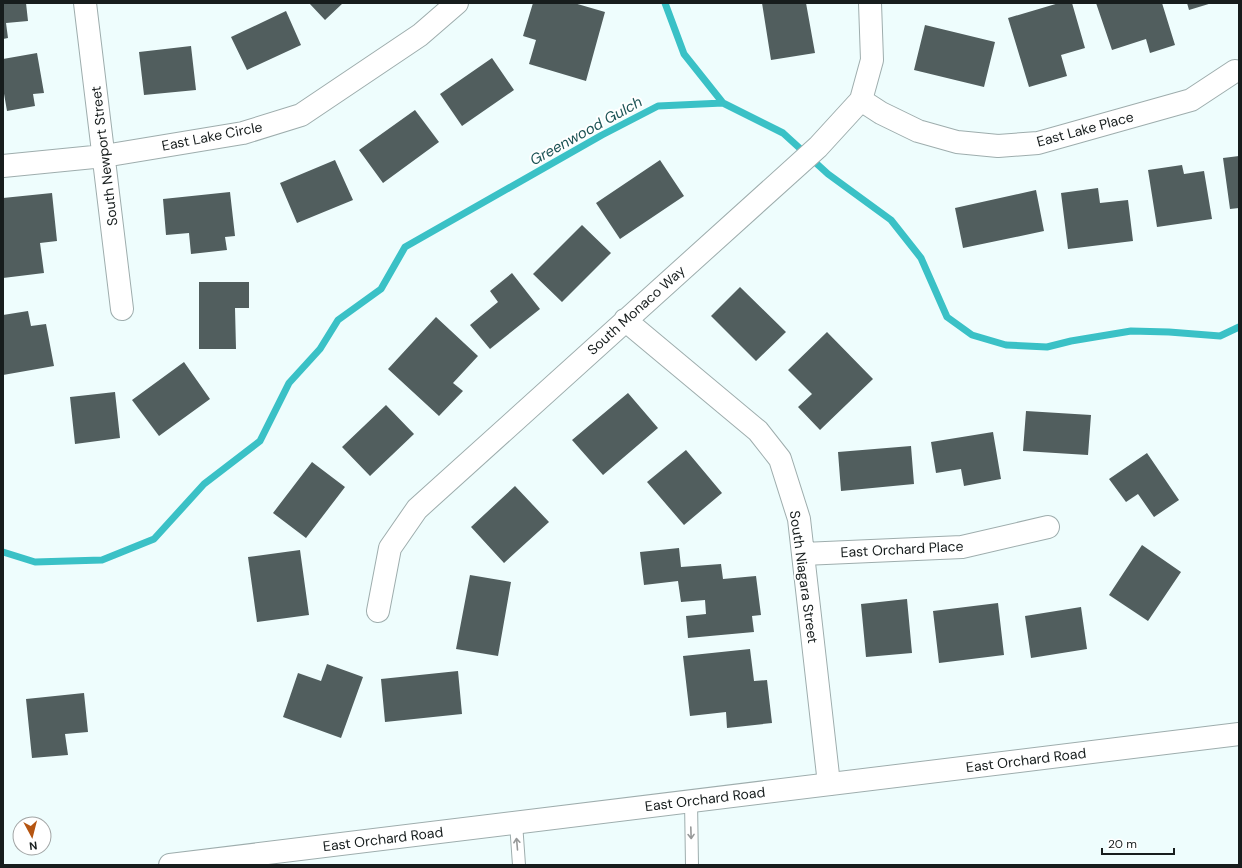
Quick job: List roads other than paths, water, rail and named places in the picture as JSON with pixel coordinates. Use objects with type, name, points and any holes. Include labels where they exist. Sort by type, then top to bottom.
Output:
[{"type":"street","name":"South Newport Street","points":[[85,3],[122,309]]},
{"type":"street","name":"East Lake Circle","points":[[3,166],[104,156],[243,133],[301,115],[420,34],[457,3]]},
{"type":"street","name":"South Monaco Way","points":[[378,611],[390,548],[417,509],[818,147],[861,100],[872,60],[870,3]]},
{"type":"street","name":"East Lake Place","points":[[861,100],[881,113],[918,131],[957,142],[998,146],[1038,143],[1191,100],[1236,71]]},
{"type":"street","name":"South Niagara Street","points":[[625,320],[758,431],[780,459],[799,520],[829,784]]},
{"type":"street","name":"East Orchard Place","points":[[803,554],[962,547],[1048,527]]},
{"type":"street","name":"East Orchard Road","points":[[170,865],[1239,734]]},
{"type":"lane","points":[[691,801],[692,865]]},
{"type":"lane","points":[[516,823],[520,865]]},
{"type":"waterway","points":[[665,3],[684,54],[723,103]]},
{"type":"waterway","name":"Greenwood Gulch","points":[[3,552],[35,562],[102,560],[154,539],[204,484],[260,441],[289,383],[320,349],[338,320],[381,289],[405,247],[602,135],[658,106],[723,103],[783,133],[828,174],[891,220],[921,258],[947,317],[972,335],[1006,345],[1047,347],[1071,341],[1131,331],[1220,336],[1239,327]]}]
